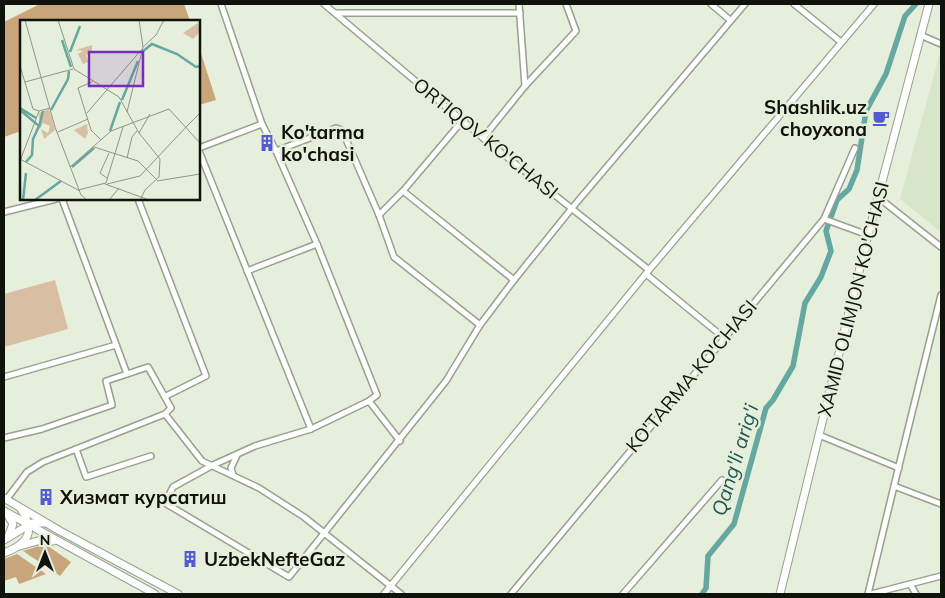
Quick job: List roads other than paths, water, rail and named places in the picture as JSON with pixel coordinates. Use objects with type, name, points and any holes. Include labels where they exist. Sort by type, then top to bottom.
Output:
[{"type":"main road","name":"XAMID OLIMJON KO'CHASI","points":[[780,594],[868,235],[929,4]]},
{"type":"main road","points":[[5,499],[47,524],[178,594]]},
{"type":"main road","points":[[18,548],[28,535],[29,525],[21,508]]},
{"type":"main road","points":[[5,512],[155,594]]},
{"type":"main road","points":[[4,539],[10,534],[13,524],[5,512]]},
{"type":"main road","points":[[4,539],[29,525],[38,522],[47,524]]},
{"type":"main road","points":[[4,553],[41,540],[58,542]]},
{"type":"street","points":[[221,4],[262,124],[317,244],[377,395],[369,401],[311,429],[255,446],[213,464],[173,487],[165,503],[289,577],[446,382],[480,325],[514,280],[572,208],[745,4]]},
{"type":"street","name":"ORTIQOV KO'CHASI","points":[[324,4],[483,138],[572,208],[723,337]]},
{"type":"street","points":[[519,4],[525,86]]},
{"type":"street","points":[[483,138],[525,86],[576,31],[566,4]]},
{"type":"street","points":[[711,4],[730,20]]},
{"type":"street","points":[[794,4],[842,42]]},
{"type":"street","points":[[384,594],[647,272],[874,4]]},
{"type":"street","points":[[336,14],[520,13]]},
{"type":"street","points":[[920,35],[941,44]]},
{"type":"street","points":[[379,215],[403,191],[462,120]]},
{"type":"street","points":[[200,150],[262,124]]},
{"type":"street","points":[[276,151],[336,128],[342,130],[379,215],[394,257],[480,325]]},
{"type":"street","name":"KO'TARMA KO'CHASI","points":[[511,594],[723,337],[828,220],[855,148]]},
{"type":"street","points":[[200,153],[311,429]]},
{"type":"street","points":[[403,191],[514,280]]},
{"type":"street","points":[[878,198],[941,247]]},
{"type":"street","points":[[4,212],[52,200]]},
{"type":"street","points":[[62,200],[127,374]]},
{"type":"street","points":[[138,200],[206,376],[166,396]]},
{"type":"street","points":[[828,220],[868,235]]},
{"type":"street","points":[[247,271],[317,244]]},
{"type":"street","points":[[941,295],[869,594],[941,576]]},
{"type":"street","points":[[4,378],[116,346]]},
{"type":"street","points":[[4,438],[42,429],[112,405],[106,381],[148,367],[166,396],[171,408],[165,414],[43,462],[27,472],[5,499]]},
{"type":"street","points":[[369,401],[400,441]]},
{"type":"street","points":[[165,414],[202,461],[213,464],[259,488],[304,517],[401,594]]},
{"type":"street","points":[[819,435],[899,468]]},
{"type":"street","points":[[76,449],[86,477],[151,456]]},
{"type":"street","points":[[233,475],[231,468],[237,454]]},
{"type":"street","points":[[623,594],[722,480]]},
{"type":"street","points":[[894,486],[941,504]]},
{"type":"street","points":[[910,584],[916,594]]},
{"type":"waterway","name":"Qang'li arig'i","points":[[702,594],[706,588],[708,556],[734,524],[766,408],[773,400],[793,366],[805,303],[821,277],[831,251],[826,231],[837,200],[849,189],[857,170],[866,111],[886,74],[905,16],[916,4]]},
{"type":"place","name":"Shashlik.uz choyxona","points":[[881,118]]},
{"type":"place","name":"Ko'tarma ko'chasi","points":[[267,143]]},
{"type":"place","name":"Хизмат курсатиш","points":[[46,497]]},
{"type":"place","name":"UzbekNefteGaz","points":[[190,559]]}]
